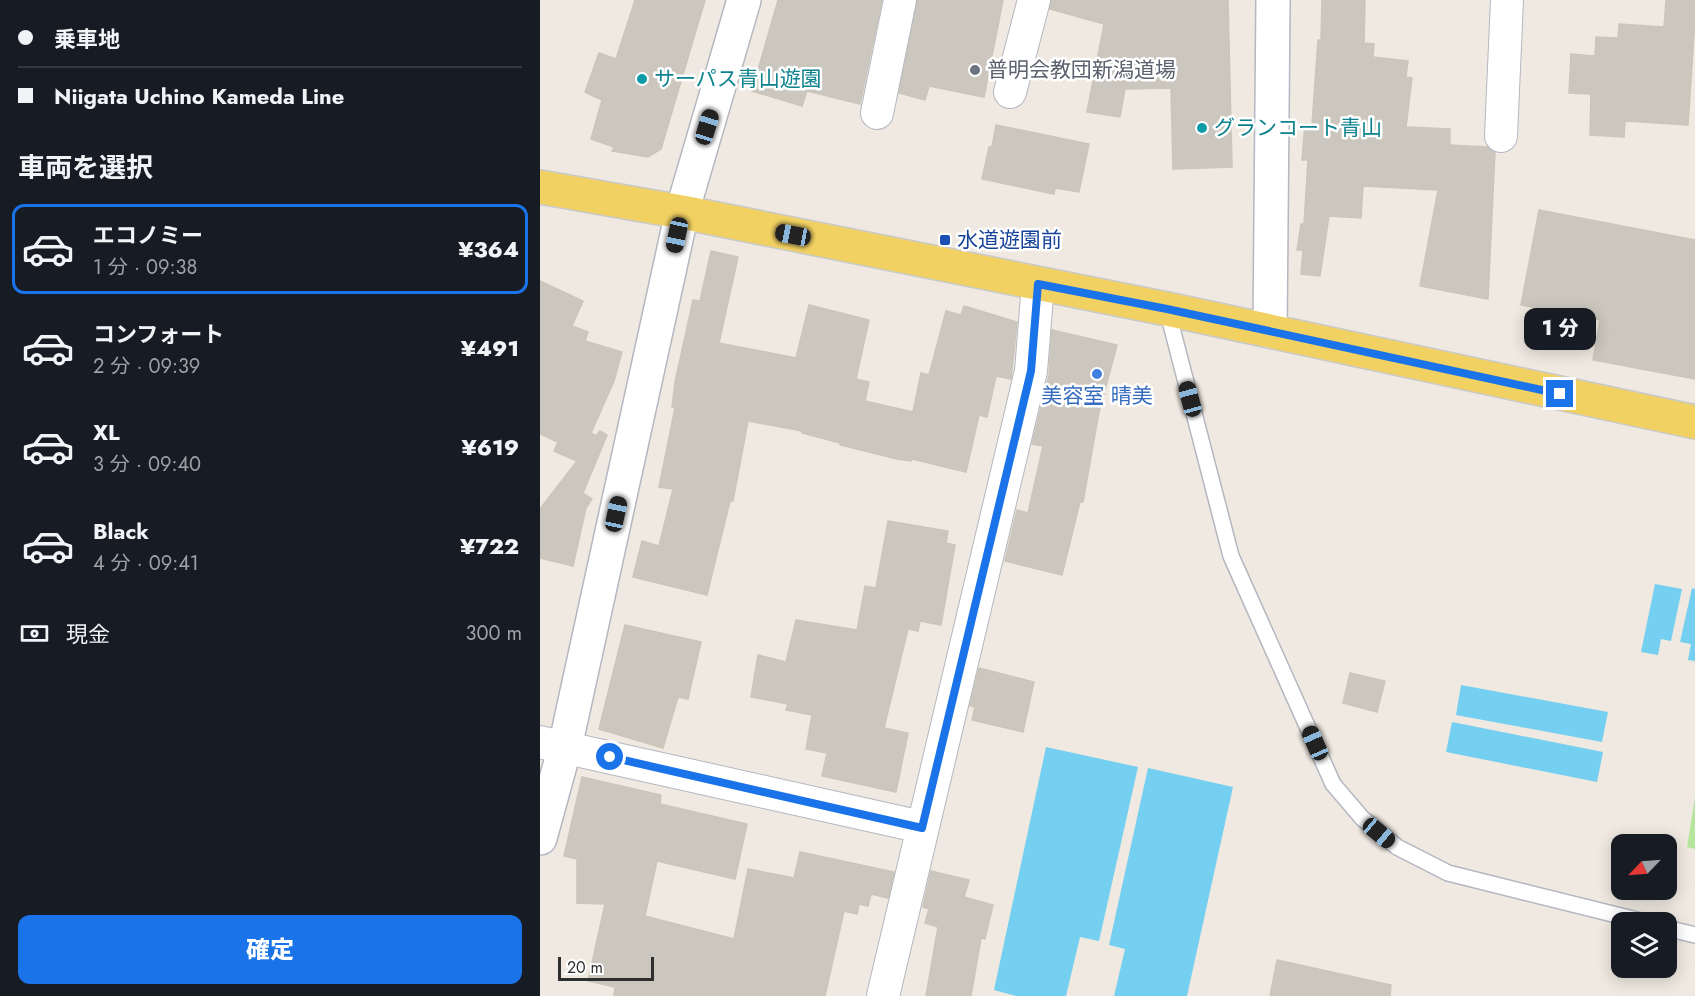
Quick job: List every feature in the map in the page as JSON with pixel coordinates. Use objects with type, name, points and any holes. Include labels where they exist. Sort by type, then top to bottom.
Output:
[{"type":"main road","points":[[540,187],[682,212],[1167,309],[1695,422]]},
{"type":"street","points":[[540,838],[553,744],[682,212],[744,0]]},
{"type":"street","points":[[877,113],[900,0]]},
{"type":"street","points":[[1010,92],[1034,0]]},
{"type":"street","points":[[1270,331],[1273,0]]},
{"type":"street","points":[[1501,136],[1507,0]]},
{"type":"street","points":[[883,996],[1031,371],[1038,284]]},
{"type":"street","points":[[553,744],[922,828]]},
{"type":"lane","points":[[1167,309],[1231,556],[1334,784],[1362,818],[1396,847],[1448,873],[1611,913]]},
{"type":"lane","points":[[1677,931],[1695,935]]},
{"type":"green space","points":[[1695,797],[1695,849],[1687,847]]},
{"type":"water","points":[[1655,584],[1682,589],[1671,641],[1661,639],[1658,655],[1641,652]]},
{"type":"water","points":[[1692,588],[1695,589],[1695,661],[1688,660],[1691,644],[1680,642]]},
{"type":"water","points":[[1461,685],[1608,712],[1602,742],[1456,715]]},
{"type":"water","points":[[1452,722],[1603,752],[1597,782],[1446,752]]},
{"type":"water","points":[[1046,747],[1138,767],[1099,941],[1080,937],[1066,996],[1016,996],[994,990]]},
{"type":"water","points":[[1148,768],[1233,787],[1187,996],[1114,996],[1125,949],[1109,945]]},
{"type":"building","name":"サーパス青山遊園","points":[[635,0],[705,0],[661,149],[648,157],[612,151],[614,147],[591,139],[602,100],[585,92],[599,53],[616,59]]},
{"type":"building","points":[[778,0],[882,0],[860,104],[807,91],[802,106],[752,91]]},
{"type":"building","points":[[917,0],[1003,0],[984,97],[929,86],[925,100],[899,93]]},
{"type":"building","name":"グランコート青山","points":[[1051,0],[1228,0],[1232,167],[1173,169],[1171,88],[1125,89],[1120,117],[1087,112],[1104,24],[1050,9]]},
{"type":"building","points":[[1322,0],[1365,0],[1364,43],[1374,44],[1373,57],[1408,61],[1406,77],[1412,78],[1406,127],[1450,129],[1450,145],[1487,147],[1495,152],[1488,299],[1420,286],[1438,190],[1363,186],[1361,218],[1329,216],[1320,276],[1301,274],[1303,250],[1297,250],[1301,224],[1304,224],[1308,160],[1302,160],[1305,124],[1312,125],[1318,40],[1321,40]]},
{"type":"building","points":[[1666,0],[1695,0],[1695,34],[1688,125],[1625,121],[1624,137],[1590,135],[1591,94],[1569,93],[1571,54],[1595,56],[1596,37],[1618,38],[1619,24],[1664,27]]},
{"type":"building","points":[[996,125],[1089,144],[1079,192],[1055,188],[1054,194],[982,179]]},
{"type":"building","points":[[1539,210],[1695,240],[1695,379],[1593,360],[1600,320],[1521,305]]},
{"type":"building","points":[[711,251],[738,257],[719,343],[796,358],[809,305],[869,320],[856,379],[869,382],[865,401],[913,412],[921,373],[929,375],[946,311],[961,315],[964,306],[1017,322],[1011,379],[996,376],[987,417],[979,415],[966,472],[912,459],[911,461],[897,459],[840,445],[840,443],[802,433],[802,431],[748,421],[733,501],[730,501],[707,595],[633,577],[642,541],[659,546],[673,489],[659,487],[675,408],[672,407],[675,382],[693,300],[700,301]]},
{"type":"building","points":[[540,281],[583,301],[572,326],[588,332],[585,341],[622,352],[614,381],[591,433],[596,436],[600,431],[607,435],[583,493],[592,499],[586,508],[573,566],[540,558],[540,509],[577,461],[554,451],[558,442],[540,434]]},
{"type":"building","points":[[1052,330],[1117,345],[1099,412],[1083,502],[1080,502],[1062,575],[1005,561],[1017,510],[1028,513],[1043,446],[1032,444],[1049,375]]},
{"type":"building","points":[[888,521],[948,531],[946,543],[955,545],[941,625],[920,621],[918,631],[908,629],[884,728],[908,733],[896,792],[822,776],[827,753],[806,749],[812,715],[786,710],[788,704],[751,697],[758,655],[786,662],[796,620],[857,630],[865,586],[876,588]]},
{"type":"building","points":[[625,625],[701,642],[688,699],[678,697],[663,748],[599,729]]},
{"type":"building","points":[[979,668],[1034,682],[1023,732],[972,720],[975,707],[970,706]]},
{"type":"building","points":[[1350,673],[1385,681],[1377,712],[1343,703]]},
{"type":"building","points":[[582,777],[661,795],[660,804],[747,824],[735,879],[657,861],[645,916],[734,939],[748,869],[794,878],[800,852],[894,872],[888,898],[871,894],[868,906],[859,904],[857,914],[844,911],[825,996],[614,996],[615,987],[588,981],[605,904],[577,903],[577,859],[564,856]]},
{"type":"building","points":[[931,871],[969,880],[964,897],[993,905],[985,939],[981,938],[971,996],[926,996],[938,927],[925,923],[929,909],[923,907]]},
{"type":"building","points":[[1277,960],[1391,985],[1390,996],[1270,996]]},
{"type":"place","name":"普明会教団新潟道場","points":[[975,70]]},
{"type":"place","name":"サーパス青山遊園","points":[[642,79]]},
{"type":"place","name":"グランコート青山","points":[[1202,128]]},
{"type":"place","name":"水道遊園前","points":[[945,240]]},
{"type":"place","name":"美容室 晴美","points":[[1097,374]]},
{"type":"route","points":[[610,757],[922,828],[1031,371],[1038,284],[1167,309],[1560,394]]}]
